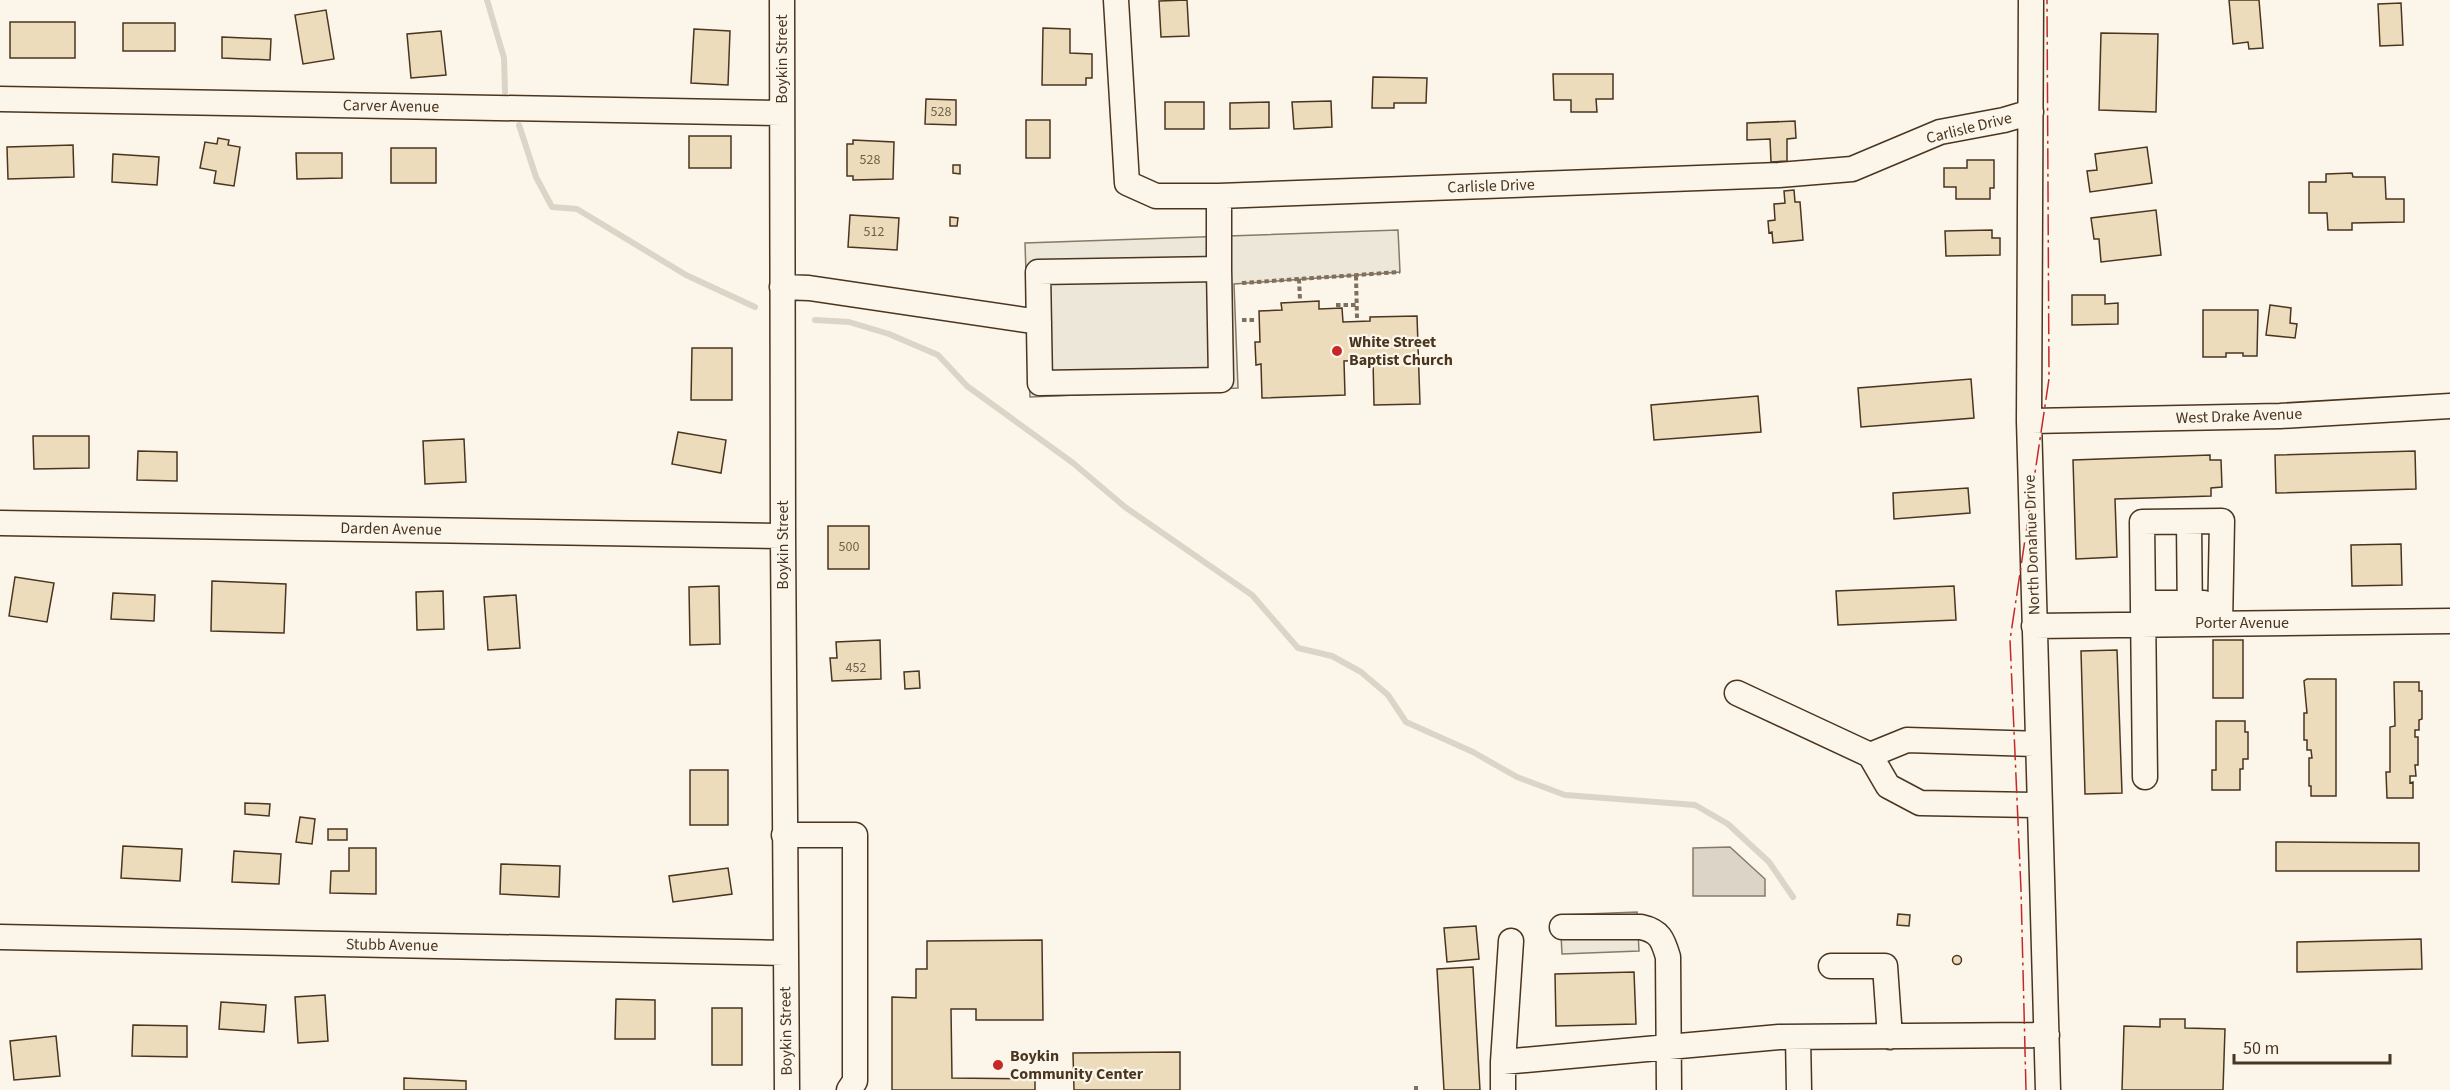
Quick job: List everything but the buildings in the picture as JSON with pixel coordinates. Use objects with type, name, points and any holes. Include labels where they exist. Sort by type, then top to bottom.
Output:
[{"type":"street","name":"Boykin Street","points":[[782,0],[784,836],[787,1090]]},
{"type":"street","name":"Carlisle Drive","points":[[1116,0],[1127,183],[1156,196],[1219,196],[1779,175],[1852,169],[1940,132],[2004,120],[2031,112]]},
{"type":"street","name":"North Donahue Drive","points":[[2031,0],[2029,420],[2048,1090]]},
{"type":"street","name":"Carver Avenue","points":[[0,99],[782,114]]},
{"type":"street","points":[[1219,196],[1226,276],[1221,380],[1040,383],[1038,272],[1226,276]]},
{"type":"street","points":[[782,287],[809,288],[1039,322]]},
{"type":"street","name":"West Drake Avenue","points":[[2029,420],[2280,416],[2450,406]]},
{"type":"street","points":[[2145,777],[2142,522],[2222,521],[2221,614]]},
{"type":"street","points":[[2189,522],[2190,613]]},
{"type":"street","name":"Darden Avenue","points":[[0,523],[783,536]]},
{"type":"street","name":"Porter Avenue","points":[[2034,626],[2143,614],[2190,613],[2450,621]]},
{"type":"street","points":[[1737,693],[1870,755],[1888,786],[1920,803],[2040,805]]},
{"type":"street","points":[[1870,755],[1907,740],[2038,744]]},
{"type":"street","points":[[784,836],[855,835],[855,1081],[849,1090]]},
{"type":"street","points":[[1562,927],[1641,927],[1652,929],[1663,941],[1668,957],[1669,1090]]},
{"type":"street","name":"Stubb Avenue","points":[[0,937],[785,953]]},
{"type":"street","points":[[1503,1090],[1511,941]]},
{"type":"street","points":[[1831,966],[1886,966],[1890,1037]]},
{"type":"street","points":[[1503,1062],[1798,1037],[2047,1035]]},
{"type":"street","points":[[1798,1037],[1799,1090]]},
{"type":"path","points":[[1226,276],[1299,279],[1400,272]]},
{"type":"path","points":[[1356,276],[1357,318]]},
{"type":"path","points":[[1299,279],[1300,300]]},
{"type":"path","points":[[1336,305],[1357,305]]},
{"type":"path","points":[[1235,321],[1256,320]]},
{"type":"shaded area","points":[[1398,230],[1400,272],[1234,284],[1238,388],[1030,397],[1025,243]]},
{"type":"shaded area","points":[[1730,847],[1765,879],[1765,896],[1693,896],[1693,848]]},
{"type":"shaded area","points":[[1637,912],[1639,951],[1562,954],[1560,915]]},
{"type":"waterway","points":[[487,0],[504,58],[505,92]]},
{"type":"waterway","points":[[519,125],[536,177],[552,207],[577,209],[686,275],[755,307]]},
{"type":"waterway","points":[[815,320],[849,322],[889,334],[938,355],[967,386],[1073,463],[1125,507],[1252,595],[1298,648],[1332,656],[1361,672],[1388,695],[1406,722],[1473,752],[1517,777],[1565,795],[1695,805],[1728,824],[1769,862],[1793,897]]},
{"type":"power","points":[[2026,1090],[2021,890],[2010,640],[2049,379],[2047,0]]},
{"type":"place","name":"White Street Baptist Church","points":[[1337,351]]},
{"type":"place","name":"Boykin Community Center","points":[[998,1065]]}]
